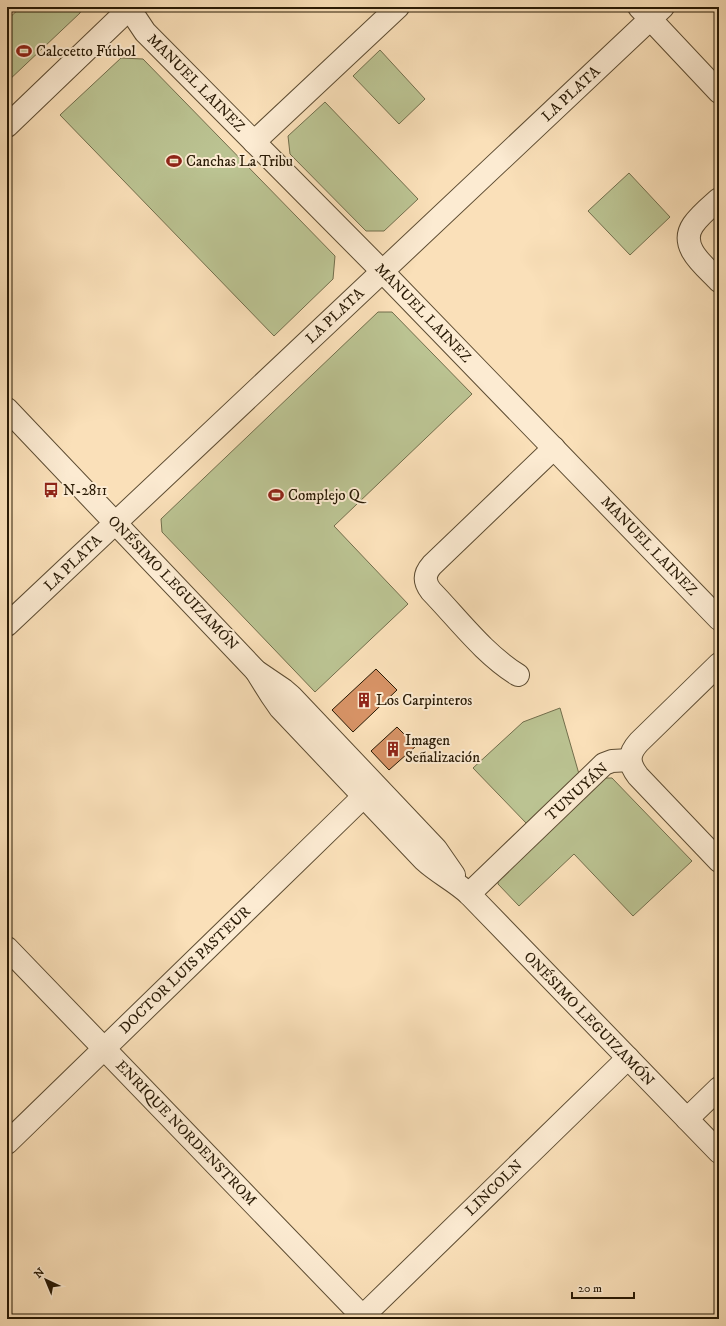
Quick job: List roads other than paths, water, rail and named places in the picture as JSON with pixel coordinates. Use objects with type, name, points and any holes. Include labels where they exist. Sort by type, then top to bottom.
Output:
[{"type":"street","points":[[7,126],[131,7]]},
{"type":"street","name":"MANUEL LAINEZ","points":[[131,7],[135,18],[145,32],[383,272],[719,619]]},
{"type":"street","points":[[254,142],[398,7]]},
{"type":"street","points":[[651,11],[719,92]]},
{"type":"street","name":"LA PLATA","points":[[7,625],[383,272],[651,11]]},
{"type":"street","points":[[719,199],[693,225],[689,232],[688,239],[690,247],[698,259],[719,281]]},
{"type":"street","name":"ONÉSIMO LEGUIZAMÓN","points":[[7,409],[256,671],[290,696],[425,838],[440,855],[464,890]]},
{"type":"street","points":[[518,675],[505,667],[490,654],[431,591],[426,583],[426,574],[432,565],[554,448]]},
{"type":"street","name":"TUNUYÁN","points":[[464,890],[600,767],[607,762],[630,760],[634,747],[719,664]]},
{"type":"street","name":"ONÉSIMO LEGUIZAMÓN","points":[[256,671],[270,695],[280,708],[431,866],[464,890],[719,1152]]},
{"type":"street","points":[[630,760],[631,766],[638,776],[719,861]]},
{"type":"street","name":"DOCTOR LUIS PASTEUR","points":[[7,1143],[364,796]]},
{"type":"street","name":"ENRIQUE NORDENSTROM","points":[[7,948],[363,1318]]},
{"type":"street","name":"LINCOLN","points":[[363,1318],[628,1058]]},
{"type":"street","points":[[687,1119],[719,1088]]},
{"type":"place","name":"Calccetto Fútbol","points":[[24,51]]},
{"type":"place","name":"Canchas La Tribu","points":[[174,161]]},
{"type":"place","name":"N-2811","points":[[51,490]]},
{"type":"place","name":"Complejo Q","points":[[276,495]]},
{"type":"place","name":"Los Carpinteros","points":[[364,700]]},
{"type":"place","name":"Imagen Señalización","points":[[393,749]]}]
